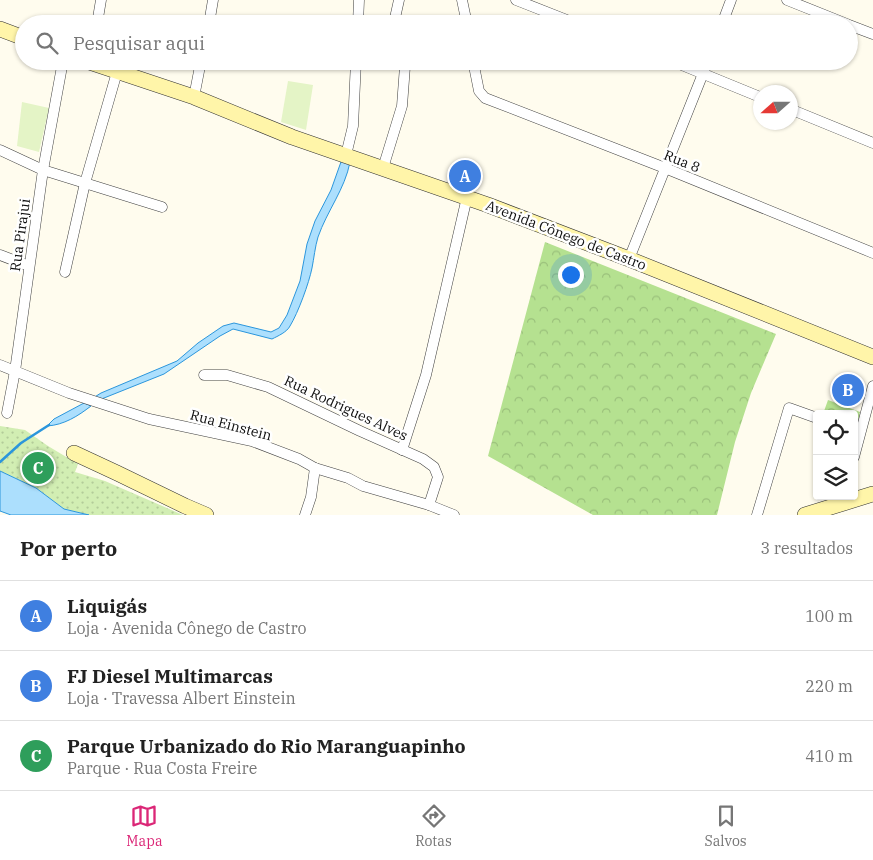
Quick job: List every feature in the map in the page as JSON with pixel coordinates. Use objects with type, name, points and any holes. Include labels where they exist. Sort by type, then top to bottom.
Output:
[{"type":"main road","points":[[0,29],[15,35]]},
{"type":"main road","name":"Avenida Cônego de Castro","points":[[111,70],[194,97],[292,137],[467,197],[629,259],[873,357]]},
{"type":"main road","points":[[74,453],[206,515]]},
{"type":"main road","points":[[858,497],[873,494]]},
{"type":"main road","points":[[805,515],[841,500]]},
{"type":"street","points":[[98,15],[101,0]]},
{"type":"street","points":[[210,15],[213,0]]},
{"type":"street","points":[[358,15],[359,0]]},
{"type":"street","points":[[396,15],[399,0]]},
{"type":"street","points":[[462,0],[465,15]]},
{"type":"street","points":[[516,0],[554,15]]},
{"type":"street","points":[[725,15],[731,0]]},
{"type":"street","points":[[787,0],[825,15]]},
{"type":"street","points":[[858,28],[873,34]]},
{"type":"street","name":"Rua Pirajui","points":[[7,413],[44,170],[61,70]]},
{"type":"street","points":[[194,97],[199,70]]},
{"type":"street","points":[[346,155],[353,126],[356,70]]},
{"type":"street","points":[[383,168],[402,106],[405,70]]},
{"type":"street","name":"Rua 8","points":[[475,70],[479,91],[485,98],[665,168],[873,253]]},
{"type":"street","points":[[693,70],[753,94]]},
{"type":"street","points":[[629,259],[705,70]]},
{"type":"street","points":[[65,272],[85,183],[117,72]]},
{"type":"street","points":[[798,112],[873,143]]},
{"type":"street","points":[[0,150],[44,170],[162,207]]},
{"type":"street","points":[[402,450],[426,375],[467,197]]},
{"type":"street","points":[[0,254],[30,266]]},
{"type":"street","name":"Rua Einstein","points":[[0,365],[69,393],[149,419],[252,441],[316,468],[348,478],[363,486],[429,505],[454,515]]},
{"type":"street","name":"Rua Rodrigues Alves","points":[[204,375],[227,375],[268,387],[422,459],[434,467],[438,477],[429,505]]},
{"type":"street","points":[[858,433],[873,386]]},
{"type":"street","points":[[757,515],[789,408],[813,417]]},
{"type":"street","points":[[305,515],[312,497],[316,468]]},
{"type":"green space","points":[[288,81],[313,85],[306,130],[281,122]]},
{"type":"green space","points":[[22,102],[49,108],[39,152],[17,146]]},
{"type":"green space","points":[[545,242],[776,334],[751,393],[735,442],[717,515],[593,515],[488,456]]},
{"type":"green space","points":[[828,400],[855,410],[824,410]]},
{"type":"green space","points":[[0,426],[25,430],[78,464],[75,472],[105,481],[183,515],[89,515],[64,509],[36,488],[0,471]]},
{"type":"water","points":[[342,159],[350,162],[348,172],[318,237],[306,290],[287,330],[272,339],[233,329],[164,374],[99,400],[93,398],[177,361],[198,343],[223,326],[234,323],[271,332],[279,328],[287,315],[300,281],[307,244],[315,221],[331,190]]},
{"type":"water","points":[[84,403],[91,406],[59,424],[47,426],[54,419]]},
{"type":"water","points":[[0,471],[36,488],[64,509],[89,515],[11,515],[0,511]]},
{"type":"waterway","points":[[0,462],[21,443],[49,425]]},
{"type":"place","name":"Liquigás","points":[[465,176]]},
{"type":"place","name":"FJ Diesel Multimarcas","points":[[848,390]]},
{"type":"place","name":"Parque Urbanizado do Rio Maranguapinho","points":[[38,468]]}]
